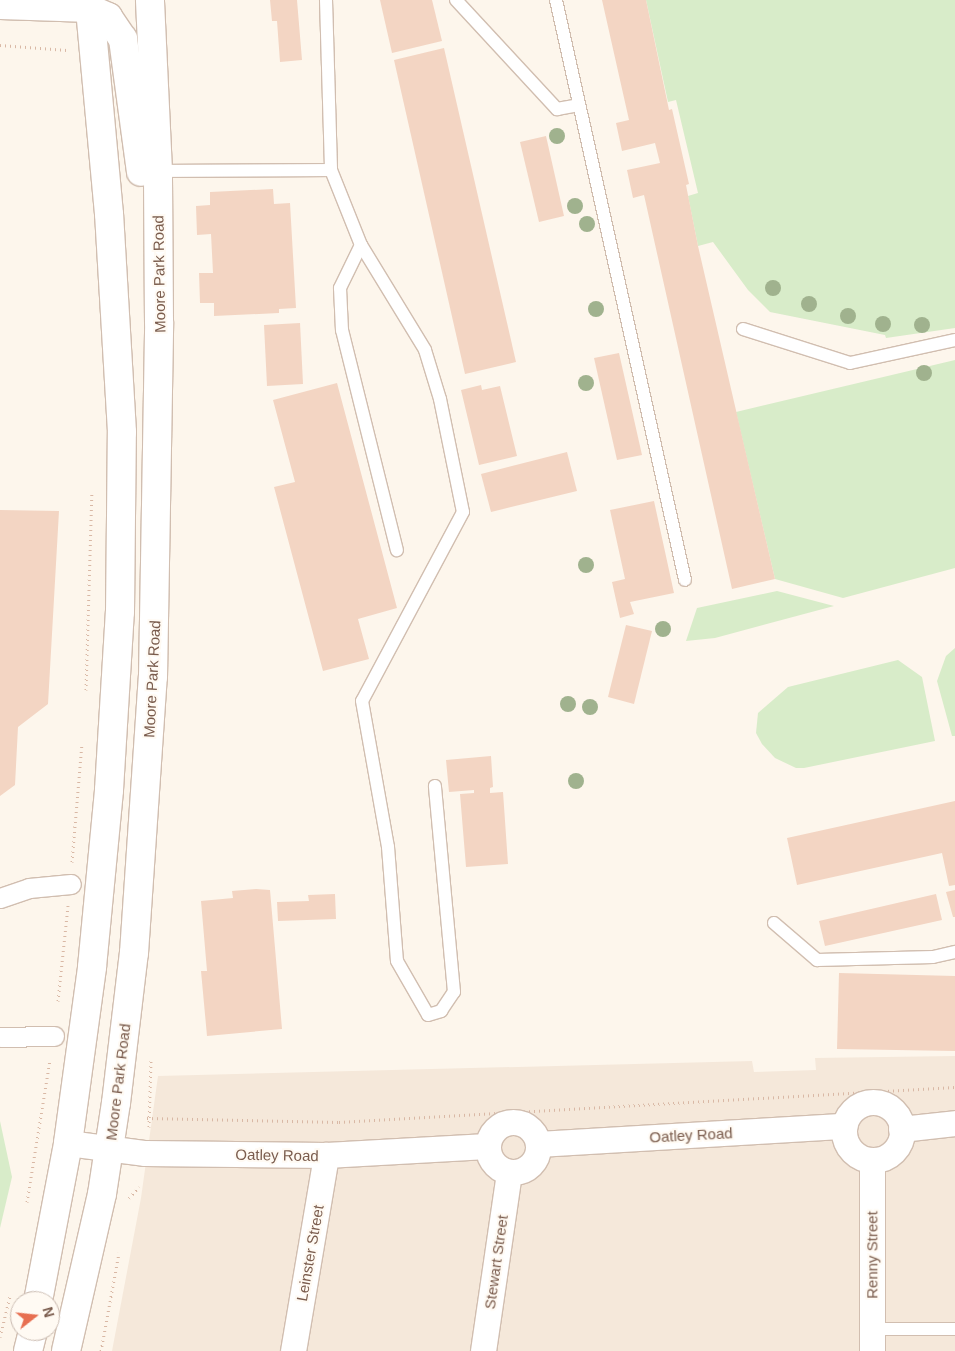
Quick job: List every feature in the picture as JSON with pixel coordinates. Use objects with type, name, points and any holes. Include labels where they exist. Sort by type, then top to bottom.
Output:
[{"type":"main road","name":"Moore Park Road","points":[[66,1351],[109,1150],[134,953],[153,676],[159,322],[158,171],[150,0]]},
{"type":"main road","points":[[95,3],[108,17],[123,39],[159,322]]},
{"type":"main road","points":[[40,1291],[68,1143],[92,967],[109,790],[121,544],[121,422],[95,3]]},
{"type":"main road","points":[[121,544],[156,550]]},
{"type":"street","points":[[0,6],[95,3]]},
{"type":"street","points":[[0,898],[29,888],[70,884]]},
{"type":"street","points":[[0,1037],[54,1036]]},
{"type":"street","points":[[870,1102],[887,1106],[894,1112],[901,1129],[901,1138],[890,1154],[872,1160],[864,1159],[850,1149],[844,1134],[844,1126],[853,1110],[870,1102]]},
{"type":"street","points":[[512,1122],[528,1127],[538,1144],[533,1162],[519,1172],[509,1172],[495,1165],[487,1146],[496,1128],[512,1122]]},
{"type":"street","points":[[901,1129],[955,1124]]},
{"type":"street","name":"Oatley Road","points":[[538,1144],[844,1126]]},
{"type":"street","name":"Oatley Road","points":[[68,1143],[109,1150],[326,1155],[487,1146]]},
{"type":"street","name":"Leinster Street","points":[[293,1351],[326,1155]]},
{"type":"street","name":"Renny Street","points":[[872,1160],[872,1340]]},
{"type":"street","name":"Stewart Street","points":[[484,1351],[509,1172]]},
{"type":"lane","points":[[326,0],[331,170],[361,245],[426,350],[440,399],[463,512],[362,701],[388,847],[397,961],[428,1015],[441,1011],[454,992],[435,786]]},
{"type":"lane","points":[[456,0],[557,109],[579,105]]},
{"type":"lane","points":[[556,0],[685,580]]},
{"type":"lane","points":[[158,171],[331,170]]},
{"type":"lane","points":[[361,245],[340,288],[342,330],[397,550]]},
{"type":"lane","points":[[743,329],[850,363],[955,340]]},
{"type":"lane","points":[[774,923],[817,960],[933,957],[955,952]]},
{"type":"lane","points":[[872,1340],[955,1328]]},
{"type":"path","points":[[0,45],[72,52]]},
{"type":"path","points":[[86,695],[92,482]]},
{"type":"path","points":[[28,1193],[54,1036],[83,734]]},
{"type":"path","points":[[46,1083],[54,1069]]},
{"type":"path","points":[[149,1127],[147,1118],[339,1122],[955,1087]]},
{"type":"path","points":[[126,1208],[128,1198],[139,1187]]},
{"type":"path","points":[[101,1351],[120,1246]]},
{"type":"shaded area","points":[[955,1056],[955,1351],[112,1351],[141,1198],[158,1076],[752,1061],[754,1072],[816,1070],[815,1058]]},
{"type":"green space","points":[[646,0],[955,0],[955,328],[886,338],[885,335],[770,312],[748,290],[713,242],[698,246],[688,196],[698,193],[676,100],[668,102]]},
{"type":"green space","points":[[955,360],[955,568],[843,598],[775,579],[736,412]]},
{"type":"green space","points":[[777,591],[834,606],[715,638],[686,641],[697,608]]},
{"type":"green space","points":[[955,648],[955,736],[952,736],[937,681],[946,656]]},
{"type":"green space","points":[[898,660],[922,677],[935,741],[804,768],[796,768],[775,758],[762,744],[756,733],[758,713],[788,687]]},
{"type":"green space","points":[[0,1121],[12,1177],[0,1228]]},
{"type":"building","points":[[270,0],[297,0],[302,60],[280,62],[277,21],[272,21]]},
{"type":"building","points":[[380,0],[432,0],[442,41],[392,53]]},
{"type":"building","points":[[602,0],[646,0],[669,110],[672,109],[689,184],[686,185],[698,246],[775,579],[732,589],[644,195],[633,198],[627,170],[660,163],[655,143],[622,151],[616,123],[629,120]]},
{"type":"building","points":[[444,48],[516,362],[465,374],[394,60]]},
{"type":"building","points":[[546,136],[564,216],[539,222],[520,142]]},
{"type":"building","points":[[273,189],[274,204],[290,203],[296,308],[279,309],[279,313],[214,316],[214,303],[200,303],[199,273],[213,273],[211,234],[197,235],[196,206],[210,205],[210,192]]},
{"type":"building","points":[[300,323],[303,384],[267,386],[264,325]]},
{"type":"building","points":[[619,353],[642,455],[617,460],[594,358]]},
{"type":"building","points":[[337,383],[397,608],[358,619],[369,659],[323,671],[274,487],[295,482],[273,400]]},
{"type":"building","points":[[481,385],[482,390],[500,386],[517,456],[479,465],[461,390]]},
{"type":"building","points":[[567,452],[577,491],[491,512],[481,474]]},
{"type":"building","points":[[654,501],[674,593],[630,602],[634,614],[620,618],[612,582],[625,579],[610,510]]},
{"type":"building","points":[[0,510],[59,511],[48,704],[18,727],[15,785],[0,796]]},
{"type":"building","points":[[626,625],[652,631],[634,704],[608,697]]},
{"type":"building","points":[[491,756],[493,787],[490,788],[490,793],[503,792],[508,864],[466,867],[460,794],[474,793],[474,790],[449,792],[446,760]]},
{"type":"building","points":[[955,801],[955,885],[949,886],[942,853],[797,885],[787,838]]},
{"type":"building","points":[[270,890],[282,1029],[207,1036],[201,971],[207,971],[201,901],[233,898],[232,891]]},
{"type":"building","points":[[955,890],[955,917],[953,917],[946,892]]},
{"type":"building","points":[[335,894],[336,919],[278,921],[277,902],[309,901],[308,895]]},
{"type":"building","points":[[936,894],[942,920],[825,946],[819,921]]},
{"type":"building","points":[[839,973],[955,976],[955,1051],[837,1049]]}]
